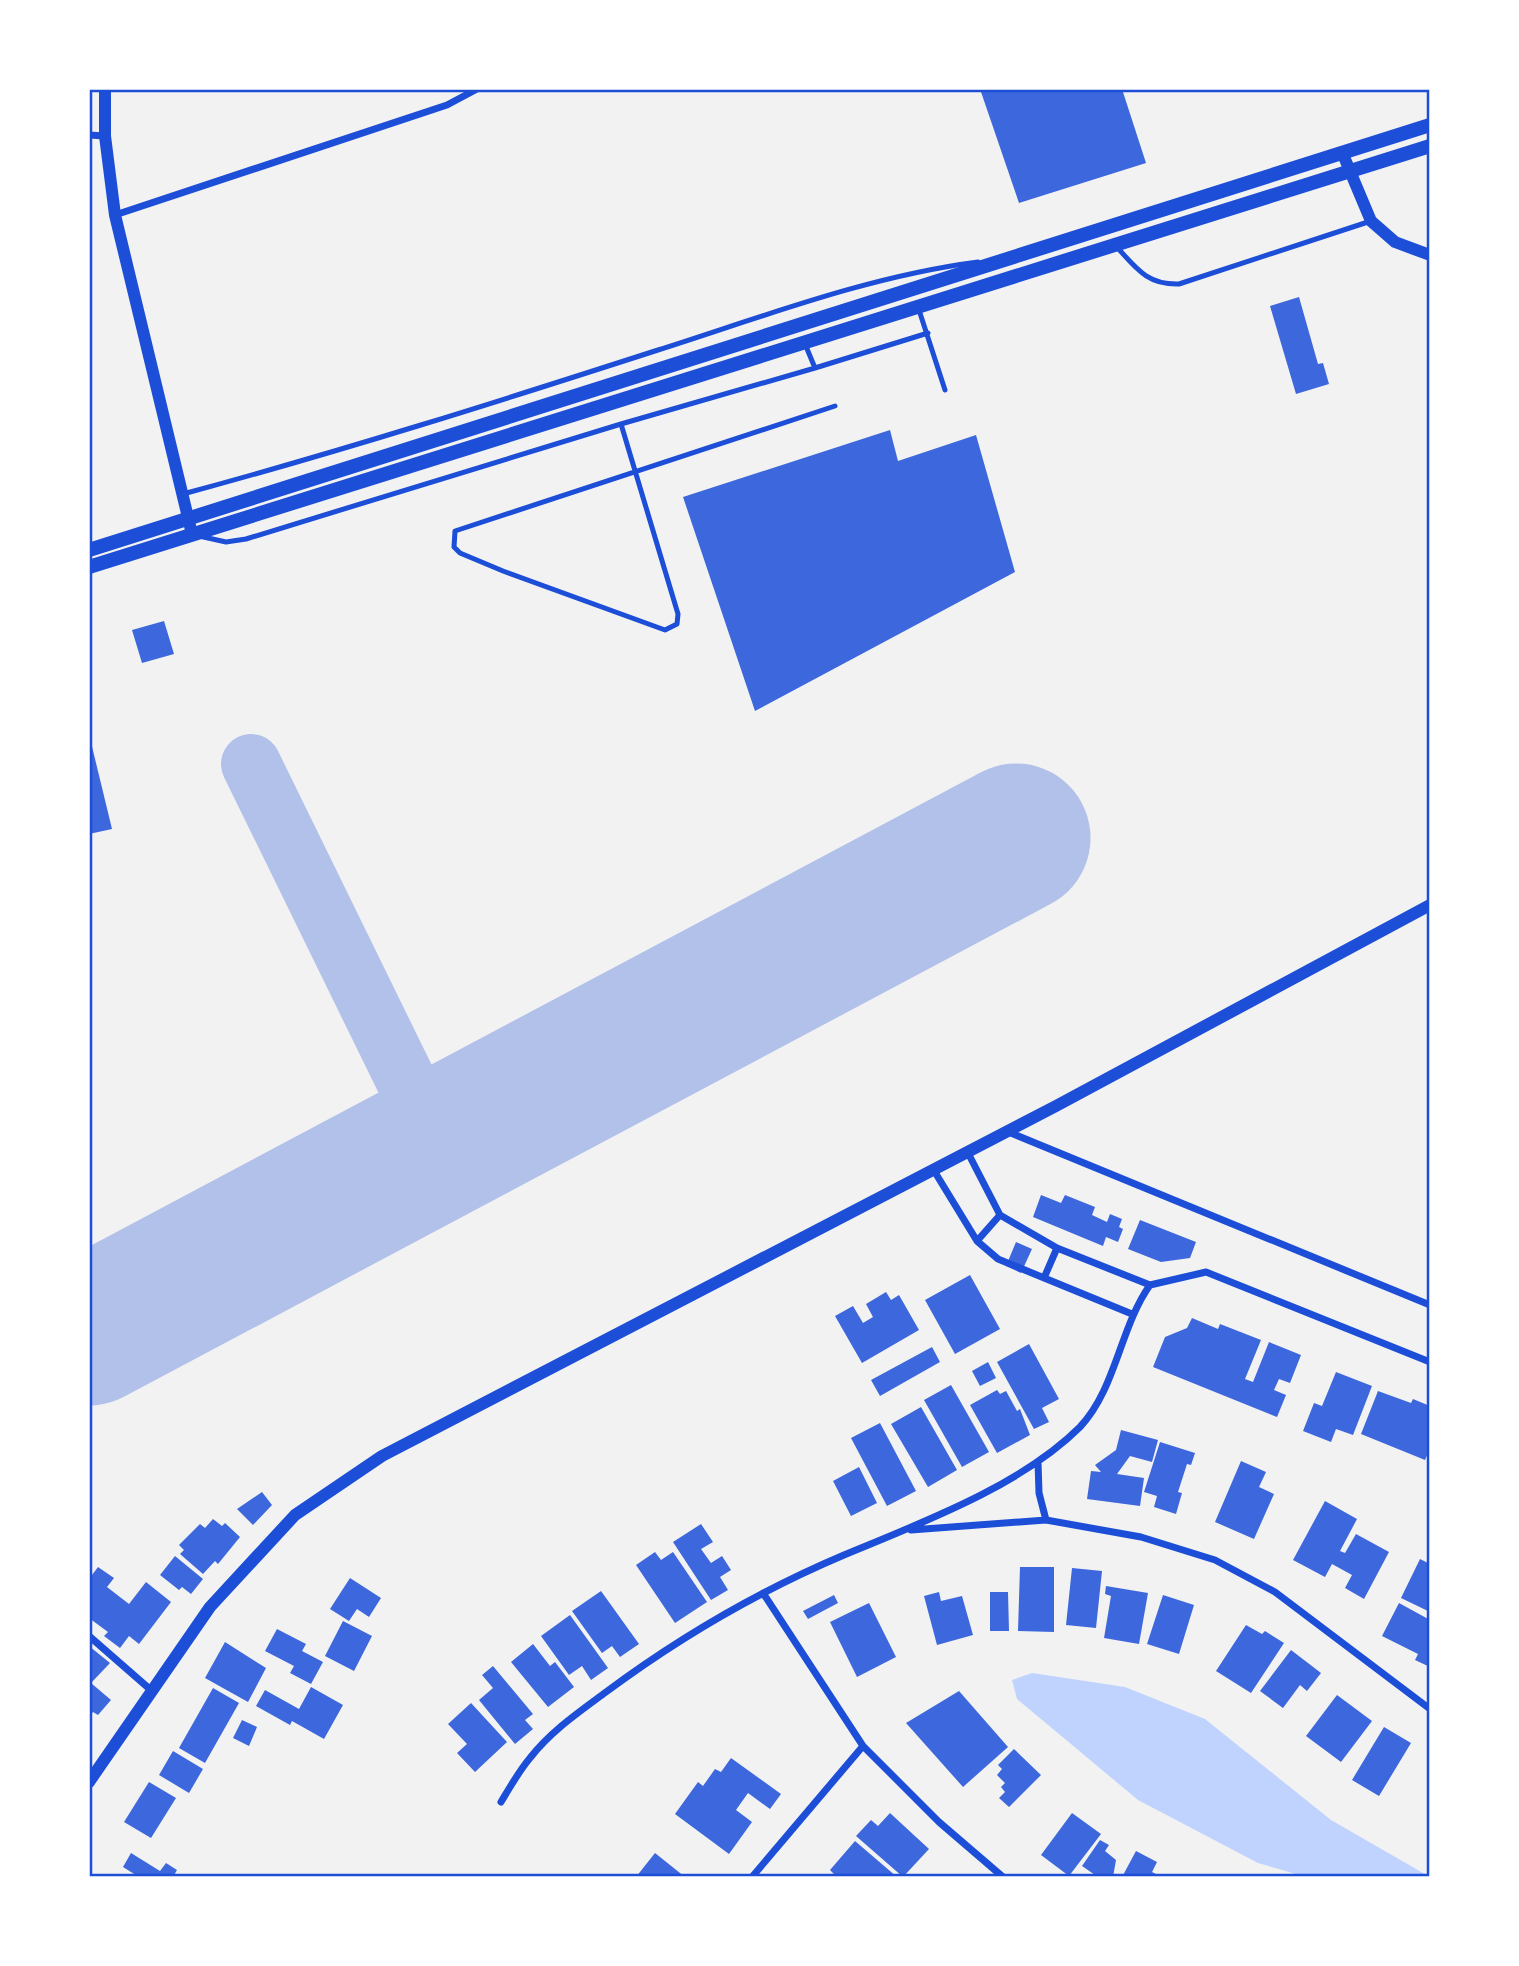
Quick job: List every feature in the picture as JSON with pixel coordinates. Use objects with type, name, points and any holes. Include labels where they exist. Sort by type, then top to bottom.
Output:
[{"type":"main road","points":[[89,550],[1430,125]]},
{"type":"main road","points":[[89,567],[1430,146]]},
{"type":"street","points":[[105,89],[105,136],[115,215],[192,534]]},
{"type":"street","points":[[115,215],[447,105],[477,89]]},
{"type":"street","points":[[89,135],[105,136]]},
{"type":"street","points":[[1342,152],[1371,221],[1395,242],[1430,255]]},
{"type":"street","points":[[89,1782],[210,1607],[295,1516],[382,1456],[1006,1131],[1430,905]]},
{"type":"street","points":[[1006,1131],[1430,1305]]},
{"type":"street","points":[[967,1151],[1000,1215],[1058,1248],[1150,1285],[1206,1272],[1430,1362]]},
{"type":"street","points":[[932,1169],[977,1241],[999,1259],[1132,1314]]},
{"type":"street","points":[[977,1241],[1000,1215]]},
{"type":"street","points":[[1044,1278],[1058,1248]]},
{"type":"street","points":[[501,1802],[530,1757],[561,1725],[664,1648],[797,1575],[903,1531],[1002,1483],[1038,1462],[1082,1424],[1101,1393],[1132,1314],[1150,1285]]},
{"type":"street","points":[[1038,1462],[1039,1493],[1046,1520]]},
{"type":"street","points":[[903,1531],[1046,1520],[1141,1537],[1215,1560],[1275,1592],[1430,1709]]},
{"type":"street","points":[[763,1593],[863,1746],[939,1822],[1003,1877]]},
{"type":"street","points":[[89,1636],[152,1690]]},
{"type":"street","points":[[752,1877],[863,1746]]},
{"type":"lane","points":[[1115,246],[1146,278],[1162,284],[1179,284],[1371,221]]},
{"type":"lane","points":[[183,495],[330,454],[813,301],[948,266],[1013,257]]},
{"type":"lane","points":[[918,307],[945,390]]},
{"type":"lane","points":[[192,534],[226,542],[246,539],[928,333]]},
{"type":"lane","points":[[805,344],[816,368]]},
{"type":"lane","points":[[621,424],[635,471],[678,614],[677,624],[673,629],[665,630],[460,553],[454,547],[455,531],[635,471],[835,406]]},
{"type":"water","points":[[1032,1673],[1125,1687],[1205,1719],[1331,1820],[1430,1877],[1306,1877],[1258,1863],[1138,1800],[1017,1699],[1012,1680]]},
{"type":"building","points":[[980,89],[1122,89],[1146,163],[1019,203]]},
{"type":"building","points":[[1299,297],[1318,364],[1323,363],[1329,384],[1296,394],[1270,306]]},
{"type":"building","points":[[890,430],[898,461],[976,435],[1015,572],[755,711],[683,497]]},
{"type":"building","points":[[164,621],[174,654],[142,663],[132,630]]},
{"type":"building","points":[[89,734],[112,829],[89,834]]},
{"type":"building","points":[[1041,1195],[1061,1203],[1065,1195],[1095,1207],[1092,1215],[1107,1222],[1110,1214],[1122,1219],[1119,1227],[1123,1229],[1118,1242],[1106,1237],[1103,1246],[1033,1217]]},
{"type":"building","points":[[1140,1220],[1196,1242],[1190,1258],[1161,1262],[1128,1249]]},
{"type":"building","points":[[1016,1242],[1032,1249],[1021,1273],[1006,1266]]},
{"type":"building","points":[[970,1275],[1000,1329],[955,1354],[925,1300]]},
{"type":"building","points":[[886,1292],[891,1300],[899,1295],[919,1330],[862,1363],[835,1316],[853,1306],[863,1323],[873,1317],[866,1304]]},
{"type":"building","points":[[1192,1318],[1218,1329],[1220,1324],[1261,1340],[1245,1379],[1253,1382],[1269,1342],[1301,1355],[1290,1383],[1279,1379],[1274,1390],[1286,1395],[1277,1417],[1153,1367],[1165,1337],[1187,1328]]},
{"type":"building","points":[[1029,1344],[1059,1399],[1042,1408],[1049,1422],[1034,1429],[997,1362]]},
{"type":"building","points":[[932,1347],[940,1362],[880,1396],[871,1380]]},
{"type":"building","points":[[988,1362],[996,1378],[980,1386],[972,1371]]},
{"type":"building","points":[[1336,1372],[1372,1386],[1353,1435],[1336,1429],[1331,1442],[1303,1431],[1314,1403],[1322,1406]]},
{"type":"building","points":[[951,1385],[989,1452],[962,1467],[924,1400]]},
{"type":"building","points":[[997,1390],[1000,1394],[1006,1391],[1017,1411],[1020,1409],[1030,1435],[997,1453],[970,1405]]},
{"type":"building","points":[[1378,1391],[1411,1403],[1413,1399],[1430,1406],[1430,1449],[1425,1460],[1361,1434]]},
{"type":"building","points":[[921,1407],[957,1470],[928,1487],[891,1424]]},
{"type":"building","points":[[880,1423],[916,1491],[887,1506],[851,1438]]},
{"type":"building","points":[[1121,1430],[1158,1440],[1152,1462],[1130,1456],[1117,1474],[1144,1478],[1140,1506],[1087,1499],[1091,1471],[1101,1472],[1095,1465],[1116,1450]]},
{"type":"building","points":[[1160,1442],[1195,1453],[1191,1465],[1187,1464],[1178,1492],[1182,1493],[1176,1514],[1154,1507],[1157,1496],[1144,1492]]},
{"type":"building","points":[[1241,1461],[1266,1472],[1259,1487],[1274,1494],[1254,1539],[1215,1522]]},
{"type":"building","points":[[859,1467],[877,1503],[851,1516],[833,1481]]},
{"type":"building","points":[[262,1492],[272,1505],[253,1525],[237,1509]]},
{"type":"building","points":[[1325,1501],[1357,1519],[1340,1551],[1345,1553],[1356,1534],[1389,1552],[1364,1599],[1345,1588],[1352,1575],[1332,1564],[1325,1577],[1293,1560]]},
{"type":"building","points":[[213,1519],[222,1526],[225,1523],[240,1537],[218,1564],[215,1561],[203,1574],[180,1554],[184,1550],[179,1545],[200,1524],[205,1528]]},
{"type":"building","points":[[701,1524],[713,1542],[701,1549],[711,1563],[722,1556],[731,1570],[720,1577],[728,1590],[711,1600],[673,1542]]},
{"type":"building","points":[[655,1552],[661,1560],[673,1552],[707,1602],[675,1623],[636,1565]]},
{"type":"building","points":[[175,1556],[203,1579],[191,1594],[182,1587],[179,1590],[160,1575]]},
{"type":"building","points":[[1420,1559],[1430,1564],[1430,1612],[1401,1598]]},
{"type":"building","points":[[98,1567],[114,1578],[107,1587],[129,1604],[146,1582],[171,1602],[139,1644],[129,1636],[120,1648],[104,1636],[108,1632],[89,1618],[89,1579]]},
{"type":"building","points":[[1020,1567],[1054,1567],[1054,1632],[1018,1631]]},
{"type":"building","points":[[1072,1568],[1102,1571],[1096,1628],[1066,1625]]},
{"type":"building","points":[[350,1578],[381,1598],[369,1617],[357,1609],[349,1621],[330,1609]]},
{"type":"building","points":[[1106,1586],[1148,1593],[1139,1644],[1104,1638],[1111,1596],[1105,1594]]},
{"type":"building","points":[[601,1591],[639,1644],[620,1657],[612,1646],[602,1653],[572,1611]]},
{"type":"building","points":[[939,1592],[941,1601],[962,1596],[973,1635],[937,1645],[924,1596]]},
{"type":"building","points":[[990,1592],[1008,1592],[1009,1631],[990,1631]]},
{"type":"building","points":[[834,1595],[838,1603],[808,1619],[803,1611]]},
{"type":"building","points":[[1163,1595],[1194,1605],[1179,1654],[1147,1644]]},
{"type":"building","points":[[869,1603],[896,1657],[857,1677],[830,1622]]},
{"type":"building","points":[[1399,1603],[1430,1620],[1430,1667],[1415,1660],[1418,1654],[1382,1636]]},
{"type":"building","points":[[570,1615],[608,1668],[591,1680],[582,1666],[569,1675],[541,1636]]},
{"type":"building","points":[[343,1621],[372,1636],[354,1671],[325,1656]]},
{"type":"building","points":[[1246,1625],[1262,1634],[1265,1631],[1284,1643],[1251,1693],[1216,1671]]},
{"type":"building","points":[[277,1629],[306,1644],[302,1651],[323,1662],[311,1684],[290,1673],[294,1666],[265,1651]]},
{"type":"building","points":[[225,1642],[266,1668],[248,1702],[205,1678]]},
{"type":"building","points":[[533,1644],[550,1666],[555,1662],[574,1687],[548,1707],[511,1662]]},
{"type":"building","points":[[89,1646],[110,1663],[91,1683],[111,1700],[98,1715],[93,1712],[89,1717]]},
{"type":"building","points":[[1291,1650],[1321,1673],[1307,1691],[1300,1685],[1283,1708],[1260,1691]]},
{"type":"building","points":[[493,1666],[533,1714],[525,1720],[533,1729],[515,1744],[479,1700],[493,1688],[482,1675]]},
{"type":"building","points":[[311,1687],[343,1705],[324,1739],[292,1721],[290,1725],[256,1706],[265,1690],[299,1709]]},
{"type":"building","points":[[213,1688],[239,1703],[205,1763],[179,1748]]},
{"type":"building","points":[[959,1691],[1008,1747],[963,1787],[906,1723]]},
{"type":"building","points":[[1337,1695],[1372,1721],[1341,1762],[1306,1736]]},
{"type":"building","points":[[471,1703],[507,1742],[475,1772],[457,1753],[467,1744],[448,1724]]},
{"type":"building","points":[[242,1720],[257,1727],[249,1746],[233,1738]]},
{"type":"building","points":[[1384,1727],[1411,1743],[1379,1796],[1352,1780]]},
{"type":"building","points":[[1014,1749],[1041,1775],[1009,1807],[999,1798],[1005,1792],[1001,1787],[1005,1783],[997,1775],[1002,1769],[998,1765]]},
{"type":"building","points":[[173,1751],[203,1769],[189,1793],[159,1775]]},
{"type":"building","points":[[731,1758],[781,1794],[770,1809],[748,1793],[736,1810],[752,1822],[729,1854],[675,1814],[698,1782],[703,1786],[715,1769],[721,1772]]},
{"type":"building","points":[[149,1782],[176,1798],[151,1838],[124,1822]]},
{"type":"building","points":[[890,1813],[929,1849],[903,1877],[856,1836],[871,1820],[878,1826]]},
{"type":"building","points":[[1072,1813],[1101,1834],[1069,1876],[1041,1855]]},
{"type":"building","points":[[1100,1840],[1109,1845],[1105,1851],[1116,1860],[1113,1877],[1098,1877],[1082,1866]]},
{"type":"building","points":[[855,1841],[897,1877],[837,1877],[830,1870]]},
{"type":"building","points":[[1136,1851],[1157,1862],[1152,1872],[1162,1877],[1122,1877]]},
{"type":"building","points":[[131,1853],[160,1871],[166,1863],[177,1870],[173,1877],[139,1877],[123,1867]]},
{"type":"building","points":[[655,1853],[685,1877],[636,1877]]},
{"type":"taxiway","points":[[251,764],[438,1146]]},
{"type":"runway","points":[[89,1331],[1016,838]]}]
